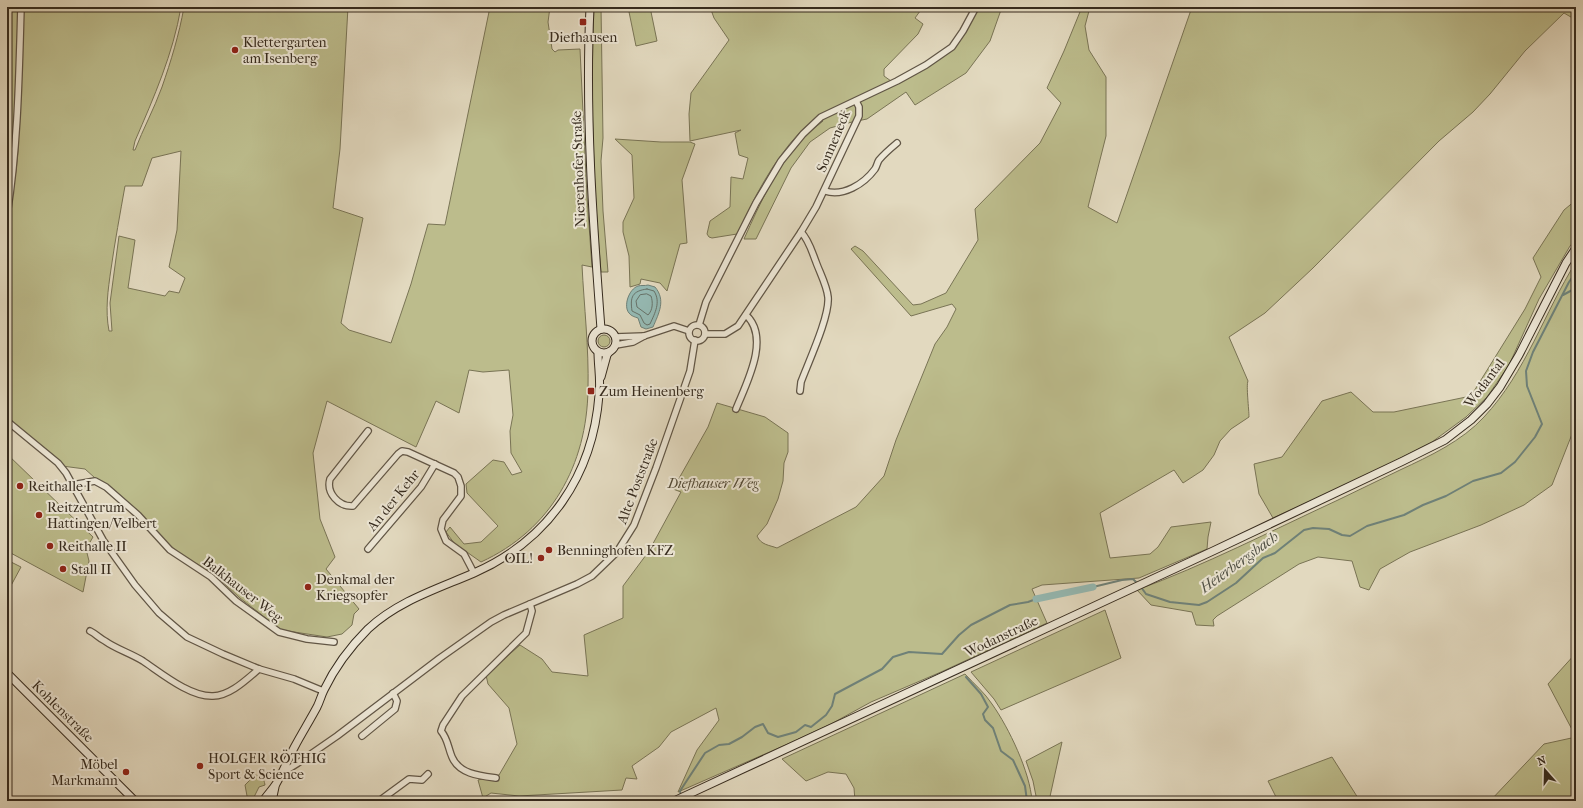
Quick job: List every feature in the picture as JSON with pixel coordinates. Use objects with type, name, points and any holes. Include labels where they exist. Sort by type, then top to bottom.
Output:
[{"type":"main road","name":"Nierenhofer Straße","points":[[590,7],[588,132],[601,329]]},
{"type":"main road","name":"Wodantal","points":[[1339,492],[1434,446],[1455,433],[1480,412],[1509,373],[1566,263],[1576,248]]},
{"type":"main road","points":[[601,329],[609,330],[615,337],[616,344],[613,350],[609,352],[603,354],[598,352],[593,347],[592,340],[594,334],[601,329]]},
{"type":"main road","points":[[598,352],[598,369],[600,378]]},
{"type":"main road","points":[[263,801],[276,784],[317,706],[323,691],[342,659],[360,638],[378,621],[396,608],[418,596],[474,573],[501,559],[526,542],[547,522],[567,496],[583,466],[590,446],[597,415],[600,378],[609,352]]},
{"type":"main road","name":"Wodanstraße","points":[[676,800],[964,668],[1144,582],[1339,492]]},
{"type":"main road","name":"Kohlenstraße","points":[[7,673],[135,801]]},
{"type":"main road","points":[[272,801],[276,784]]},
{"type":"street","points":[[7,215],[14,171],[21,7]]},
{"type":"street","points":[[699,325],[706,302],[756,203],[781,161],[803,134],[821,117],[897,81],[926,65],[952,47],[964,32],[976,7]]},
{"type":"street","name":"Sonneneck","points":[[801,232],[825,191],[859,116],[859,108],[856,101]]},
{"type":"street","name":"Sonneneck","points":[[825,191],[839,193],[856,185],[876,168],[879,160],[897,143]]},
{"type":"street","points":[[705,334],[721,335],[738,326],[801,232],[808,240],[813,253],[828,296],[828,305],[801,382],[800,391]]},
{"type":"street","points":[[736,409],[753,366],[757,347],[754,328],[746,315]]},
{"type":"street","points":[[689,331],[694,325],[699,325],[703,327],[705,334]]},
{"type":"street","points":[[616,344],[633,342],[644,336],[674,326],[689,331]]},
{"type":"street","points":[[689,331],[690,336],[695,340],[700,340],[705,334]]},
{"type":"street","points":[[615,337],[644,336]]},
{"type":"street","name":"Alte Poststraße","points":[[282,773],[298,764],[337,736],[393,693],[491,622],[592,576],[617,552],[631,532],[656,468],[690,371],[695,340]]},
{"type":"street","points":[[7,421],[58,463],[66,473],[103,540],[135,585],[159,613],[187,637],[259,669],[294,679],[323,691]]},
{"type":"street","name":"An der Kehr","points":[[368,430],[330,479],[329,483],[331,491],[336,500],[342,505],[353,506],[402,451],[408,452],[454,473],[460,480],[462,491],[461,496],[443,520],[441,529],[446,541],[464,554],[474,573]]},
{"type":"street","name":"An der Kehr","points":[[368,549],[421,487],[435,464]]},
{"type":"street","name":"Balkhauser Weg","points":[[72,485],[94,481],[106,487],[138,515],[170,550],[211,577],[236,601],[279,632],[307,639],[334,642]]},
{"type":"street","points":[[496,778],[474,775],[458,765],[453,759],[448,741],[442,731],[443,725],[462,696],[526,633],[532,611],[530,604]]},
{"type":"street","points":[[90,631],[98,635],[104,641],[137,657],[188,690],[201,695],[214,696],[226,693],[245,681],[259,669]]},
{"type":"street","points":[[362,736],[395,709],[397,701],[393,693]]},
{"type":"street","points":[[379,801],[409,779],[422,780],[428,774]]},
{"type":"green space","points":[[7,7],[19,7],[12,170],[7,198]]},
{"type":"green space","points":[[23,7],[181,7],[178,24],[168,58],[156,92],[135,141],[133,150],[135,150],[162,87],[180,28],[184,7],[348,7],[340,149],[333,208],[363,218],[341,323],[349,330],[391,343],[411,284],[428,224],[445,225],[490,7],[550,7],[548,22],[552,49],[555,52],[558,50],[580,49],[592,267],[582,265],[588,358],[588,389],[586,417],[581,444],[572,469],[560,492],[545,513],[527,532],[506,548],[481,562],[454,543],[446,532],[450,527],[464,544],[481,542],[498,526],[467,493],[466,484],[493,460],[504,462],[512,475],[522,472],[511,453],[510,431],[513,415],[509,370],[483,372],[469,370],[459,413],[436,401],[416,447],[327,401],[313,453],[320,519],[335,557],[326,569],[359,609],[354,614],[352,625],[342,634],[327,637],[281,630],[240,598],[213,573],[181,555],[85,469],[62,466],[38,443],[7,418],[7,225],[16,171],[21,86]],"holes":[[[181,151],[177,230],[169,267],[185,278],[179,293],[169,291],[165,296],[128,288],[135,240],[119,236],[110,303],[112,331],[109,331],[107,315],[108,292],[125,186],[142,186],[152,158]]]},
{"type":"green space","points":[[594,7],[601,7],[603,138],[601,161],[608,272],[601,272],[594,173],[592,74]]},
{"type":"green space","points":[[628,7],[650,7],[657,41],[636,46]]},
{"type":"green space","points":[[710,7],[923,7],[915,18],[923,24],[918,34],[884,69],[884,76],[891,81],[953,49],[965,33],[978,7],[1002,7],[990,41],[966,73],[915,105],[906,92],[867,119],[830,128],[810,142],[791,168],[756,239],[744,239],[770,185],[785,160],[804,137],[823,121],[819,117],[804,128],[790,144],[772,168],[737,234],[712,238],[709,237],[707,234],[710,221],[730,207],[731,177],[743,179],[748,158],[739,155],[735,133],[741,130],[690,141],[689,114],[691,93],[729,40],[714,18]]},
{"type":"green space","name":"Diefhauser Weg","points":[[1082,7],[1090,7],[1085,26],[1089,50],[1106,77],[1106,136],[1088,207],[1117,223],[1192,7],[1576,7],[1576,20],[1564,13],[1525,51],[1490,94],[1473,112],[1439,141],[1313,268],[1265,313],[1229,337],[1248,381],[1247,392],[1249,417],[1231,429],[1220,441],[1214,455],[1203,470],[1183,483],[1174,470],[1100,513],[1110,558],[1150,554],[1158,547],[1171,527],[1211,522],[1207,549],[1139,578],[1042,585],[1032,589],[1047,623],[941,672],[871,702],[831,724],[790,743],[678,792],[697,750],[719,720],[716,708],[671,732],[659,747],[632,766],[637,779],[626,778],[622,790],[519,796],[491,793],[483,798],[478,780],[499,775],[517,744],[509,708],[488,684],[486,675],[520,645],[542,659],[552,672],[588,676],[584,635],[623,618],[623,586],[649,551],[681,492],[673,489],[708,427],[717,403],[765,417],[788,433],[788,452],[784,463],[783,481],[778,499],[767,524],[757,536],[766,544],[777,548],[856,507],[884,476],[896,440],[935,344],[947,327],[956,309],[952,304],[911,316],[851,249],[855,246],[863,251],[913,305],[921,304],[946,293],[978,240],[975,209],[1040,143],[1061,103],[1047,88]]},
{"type":"green space","points":[[615,139],[690,142],[695,144],[682,180],[687,243],[680,244],[667,291],[660,283],[641,279],[640,284],[630,287],[629,256],[623,232],[623,222],[634,198],[632,155]]},
{"type":"green space","points":[[1576,200],[1576,239],[1570,246],[1539,299],[1509,365],[1487,397],[1466,417],[1432,442],[1355,481],[1273,518],[1259,494],[1254,464],[1282,457],[1322,401],[1351,392],[1373,412],[1394,412],[1471,396],[1525,309],[1541,277],[1533,258],[1564,210]]},
{"type":"green space","points":[[1576,262],[1576,424],[1552,485],[1524,505],[1481,525],[1410,552],[1380,569],[1369,590],[1360,587],[1352,561],[1318,557],[1299,564],[1217,616],[1213,620],[1214,626],[1196,625],[1192,612],[1151,605],[1137,590],[1213,559],[1338,500],[1456,441],[1484,417],[1499,400],[1512,381]]},
{"type":"green space","points":[[604,335],[608,337],[610,341],[608,345],[604,347],[600,345],[598,341],[600,337]]},
{"type":"green space","name":"Reitzentrum Hattingen/Velbert","points":[[7,454],[93,537],[86,549],[89,561],[83,592],[7,551]]},
{"type":"green space","points":[[7,560],[21,567],[7,593]]},
{"type":"green space","points":[[1105,610],[1121,658],[1001,710],[994,699],[971,672]]},
{"type":"green space","points":[[1576,653],[1576,737],[1548,684]]},
{"type":"green space","points":[[965,674],[989,700],[999,714],[1012,738],[1023,764],[1032,801],[855,801],[854,788],[846,774],[828,772],[806,781],[782,759]]},
{"type":"green space","points":[[1576,737],[1576,801],[1490,801],[1544,744]]},
{"type":"green space","points":[[1062,742],[1049,801],[1037,801],[1033,781],[1026,761]]},
{"type":"green space","points":[[1332,757],[1358,798],[1349,801],[1278,801],[1268,781]]},
{"type":"green space","points":[[255,775],[262,778],[265,785],[259,787],[252,801],[242,801],[247,796],[245,785]]},
{"type":"water","points":[[648,285],[655,287],[661,302],[653,327],[646,329],[641,327],[638,318],[630,314],[627,310],[627,302],[632,290],[638,286]]},
{"type":"waterway","name":"Heierbergsbach","points":[[1141,587],[1146,594],[1170,602],[1199,605],[1207,602],[1236,583],[1263,558],[1275,553],[1304,530],[1313,528],[1329,529],[1342,535],[1350,536],[1367,526],[1404,515],[1423,505],[1446,496],[1473,481],[1501,473],[1515,462],[1535,437],[1542,424],[1527,386],[1526,371],[1533,352],[1569,282],[1576,272]]},
{"type":"waterway","points":[[1563,295],[1576,288]]},
{"type":"waterway","name":"Heierbergsbach","points":[[1093,587],[1133,579],[1138,584]]},
{"type":"waterway","name":"Heierbergsbach","points":[[1036,599],[1093,587]]},
{"type":"waterway","name":"Heierbergsbach","points":[[681,796],[680,791],[705,753],[719,745],[729,744],[742,737],[755,727],[763,724],[768,733],[778,737],[796,732],[805,725],[811,727],[826,715],[832,706],[835,694],[882,669],[893,657],[909,652],[942,654],[959,635],[971,625],[1010,605],[1036,599]]},
{"type":"waterway","points":[[966,677],[981,694],[988,707],[983,714],[985,720],[993,728],[1001,751],[1013,760],[1025,786],[1027,801]]},
{"type":"place","name":"Diefhausen","points":[[583,22]]},
{"type":"place","name":"Klettergarten am Isenberg","points":[[235,50]]},
{"type":"place","name":"Zum Heinenberg","points":[[591,391]]},
{"type":"place","name":"Reithalle I","points":[[20,486]]},
{"type":"place","name":"Reitzentrum Hattingen/Velbert","points":[[39,515]]},
{"type":"place","name":"Reithalle II","points":[[50,546]]},
{"type":"place","name":"Benninghofen KFZ","points":[[549,550]]},
{"type":"place","name":"OIL!","points":[[541,558]]},
{"type":"place","name":"Stall II","points":[[63,569]]},
{"type":"place","name":"Denkmal der Kriegsopfer","points":[[308,587]]},
{"type":"place","name":"HOLGER RÖTHIG Sport & Science","points":[[200,766]]},
{"type":"place","name":"Möbel Markmann","points":[[126,772]]}]
